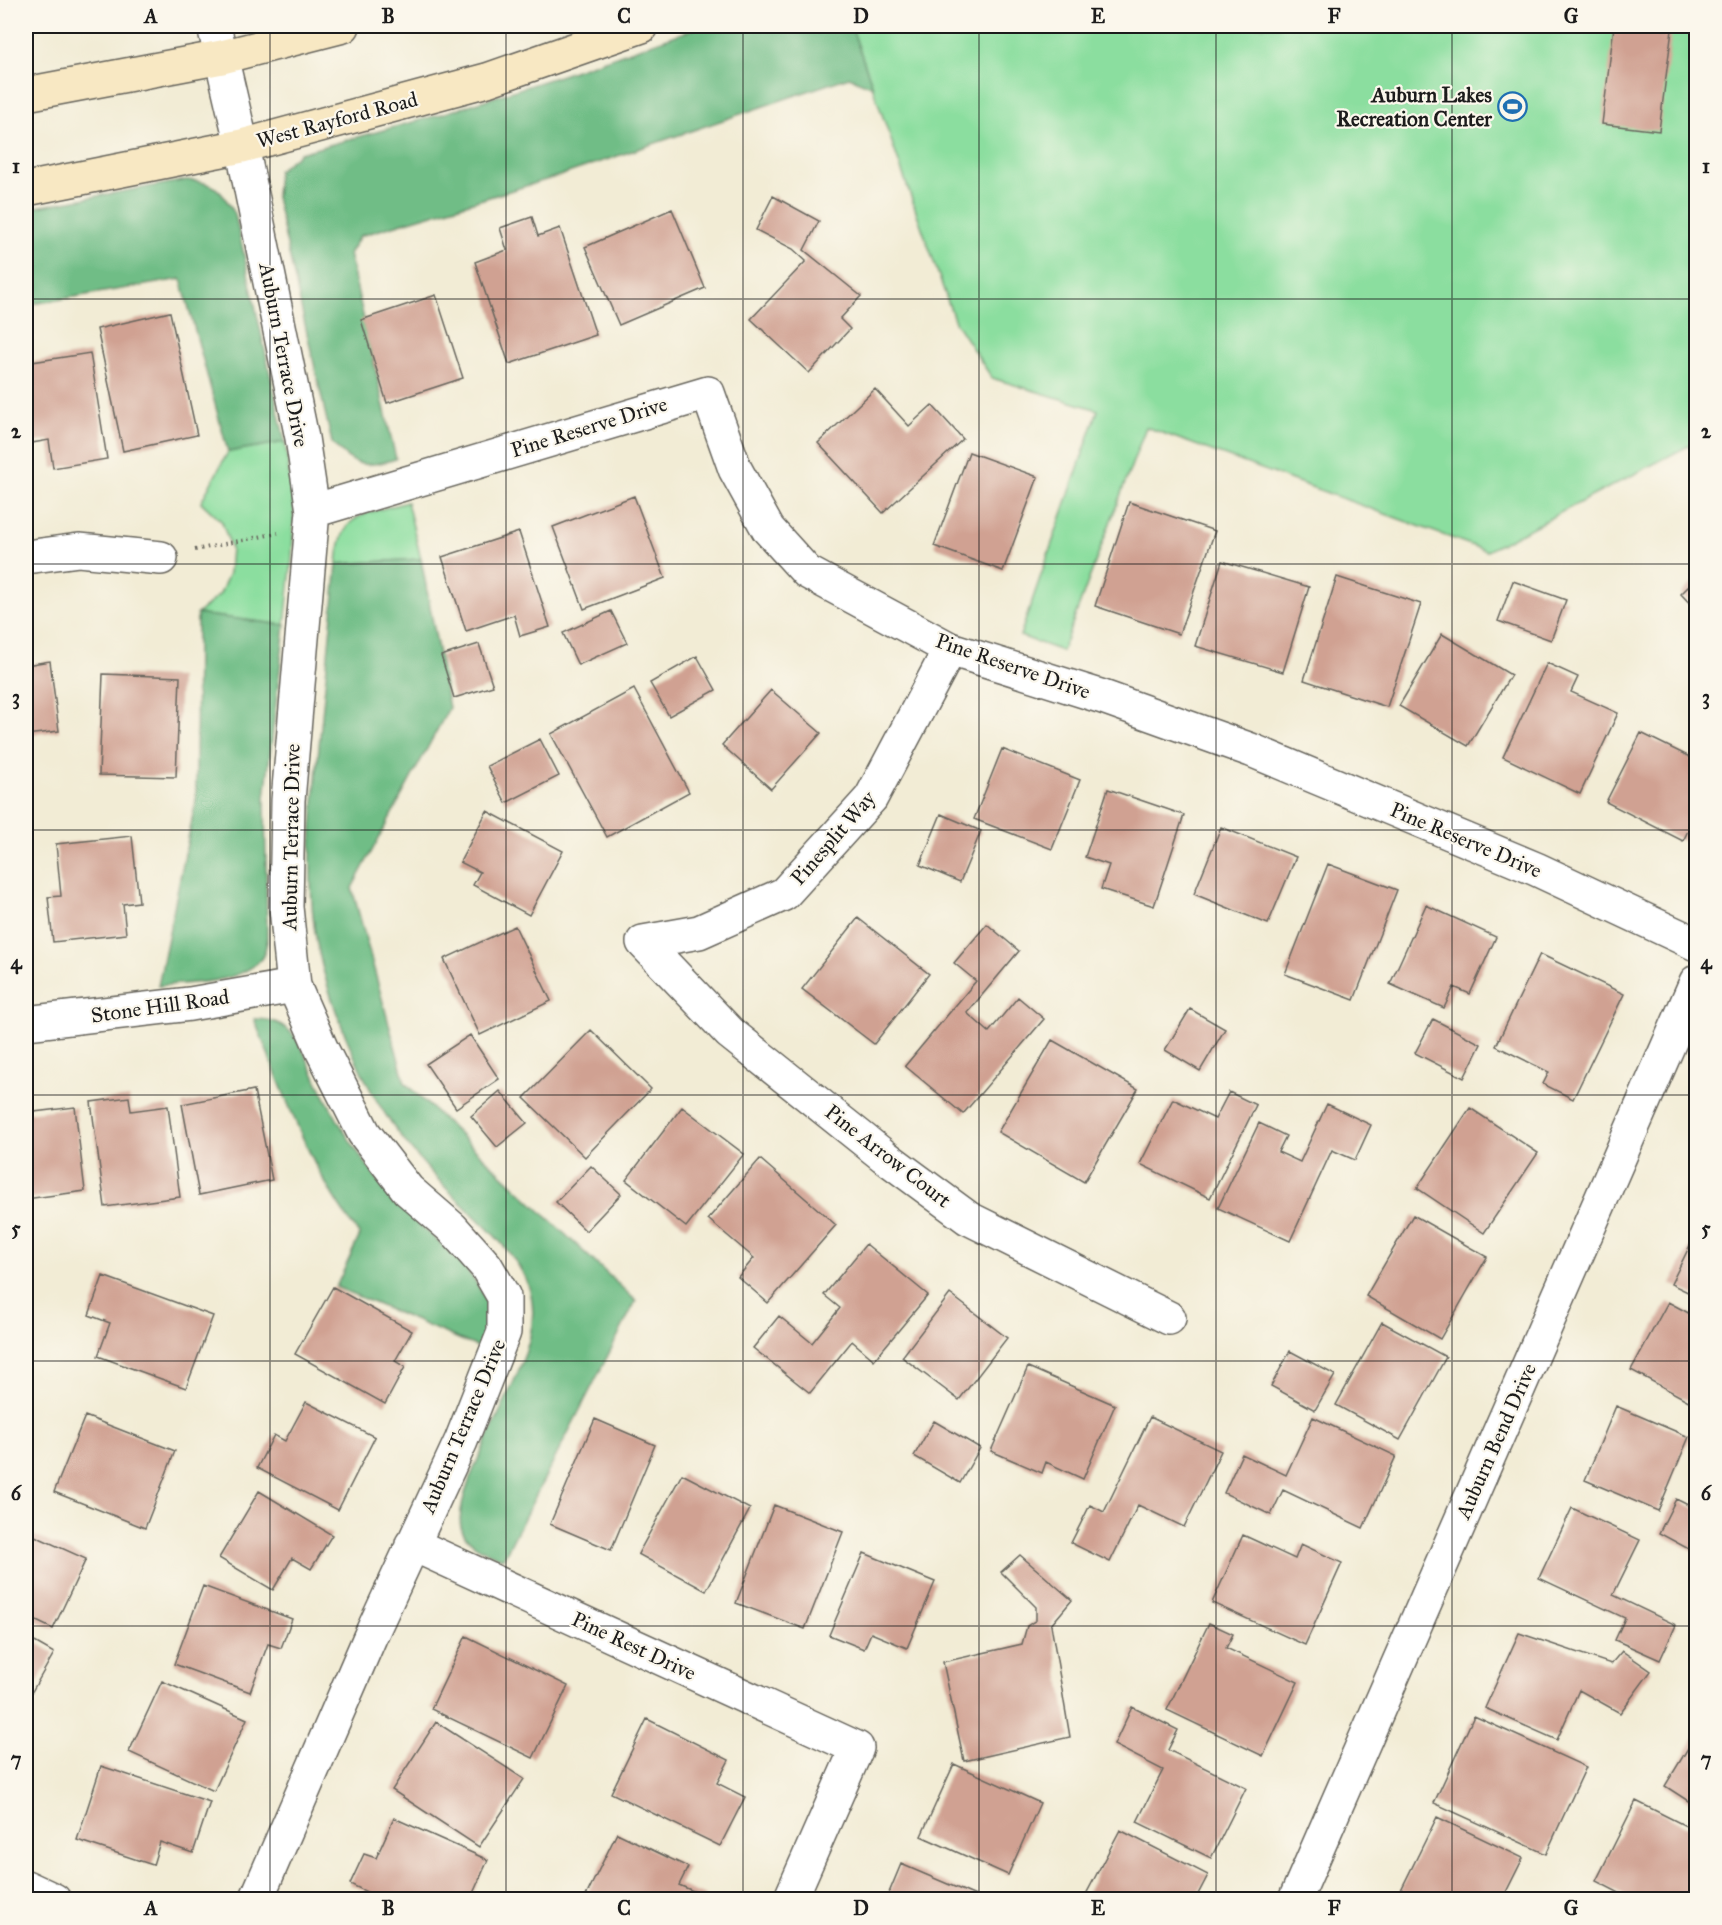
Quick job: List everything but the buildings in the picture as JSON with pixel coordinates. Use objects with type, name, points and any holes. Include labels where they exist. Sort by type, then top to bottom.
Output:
[{"type":"main road","points":[[26,94],[222,57],[343,26]]},
{"type":"main road","name":"West Rayford Road","points":[[26,189],[242,146],[487,80],[642,26]]},
{"type":"street","name":"Auburn Terrace Drive","points":[[214,26],[242,146],[302,438],[312,518],[288,800],[286,907],[294,986],[322,1050],[364,1133],[408,1190],[452,1228],[486,1266],[504,1298],[504,1332],[461,1441],[412,1544],[256,1899]]},
{"type":"street","name":"Pine Reserve Drive","points":[[312,518],[708,393],[735,470],[768,529],[807,572],[950,649],[1104,697],[1251,750],[1536,869],[1696,944]]},
{"type":"street","points":[[26,557],[79,550],[161,558]]},
{"type":"street","name":"Pinesplit Way","points":[[643,942],[699,932],[784,894],[871,798],[950,649]]},
{"type":"street","name":"Pine Arrow Court","points":[[643,942],[730,1033],[884,1156],[968,1218],[1169,1318]]},
{"type":"street","name":"Auburn Bend Drive","points":[[1295,1899],[1696,982]]},
{"type":"street","name":"Stone Hill Road","points":[[26,1023],[190,1004],[294,986]]},
{"type":"street","name":"Pine Rest Drive","points":[[412,1544],[857,1748],[790,1899]]},
{"type":"street","points":[[26,1887],[54,1899]]},
{"type":"path","points":[[161,558],[312,518]]},
{"type":"green space","points":[[702,26],[851,26],[873,87],[849,77],[559,176],[360,236],[349,254],[396,459],[375,464],[361,464],[347,457],[332,443],[276,197],[278,171],[300,153],[442,114]]},
{"type":"green space","points":[[851,26],[1696,26],[1696,442],[1487,551],[1146,427],[1062,651],[1020,636],[1098,410],[992,378],[955,322]]},
{"type":"green space","points":[[187,180],[205,183],[216,188],[235,214],[285,442],[228,452],[181,279],[26,305],[26,209]]},
{"type":"green space","points":[[285,442],[294,510],[285,625],[197,614],[220,594],[229,573],[231,548],[222,522],[201,502],[228,452]]},
{"type":"green space","points":[[407,502],[421,559],[337,564],[343,534],[356,518]]},
{"type":"green space","points":[[421,559],[449,708],[352,888],[405,1083],[636,1301],[503,1559],[467,1539],[461,1527],[461,1510],[477,1463],[524,1356],[530,1336],[533,1309],[529,1288],[511,1255],[421,1161],[379,1105],[336,1011],[325,978],[313,920],[311,870],[313,820],[337,564]]},
{"type":"green space","points":[[197,614],[285,625],[265,798],[267,942],[261,959],[240,974],[212,981],[158,986],[196,800]]},
{"type":"green space","points":[[254,1019],[264,1019],[281,1024],[293,1035],[303,1050],[337,1119],[373,1174],[402,1208],[459,1261],[478,1286],[488,1311],[480,1348],[336,1287],[360,1235],[342,1211],[312,1158]]},
{"type":"place","name":"Auburn Lakes Recreation Center","points":[[1513,107]]}]
